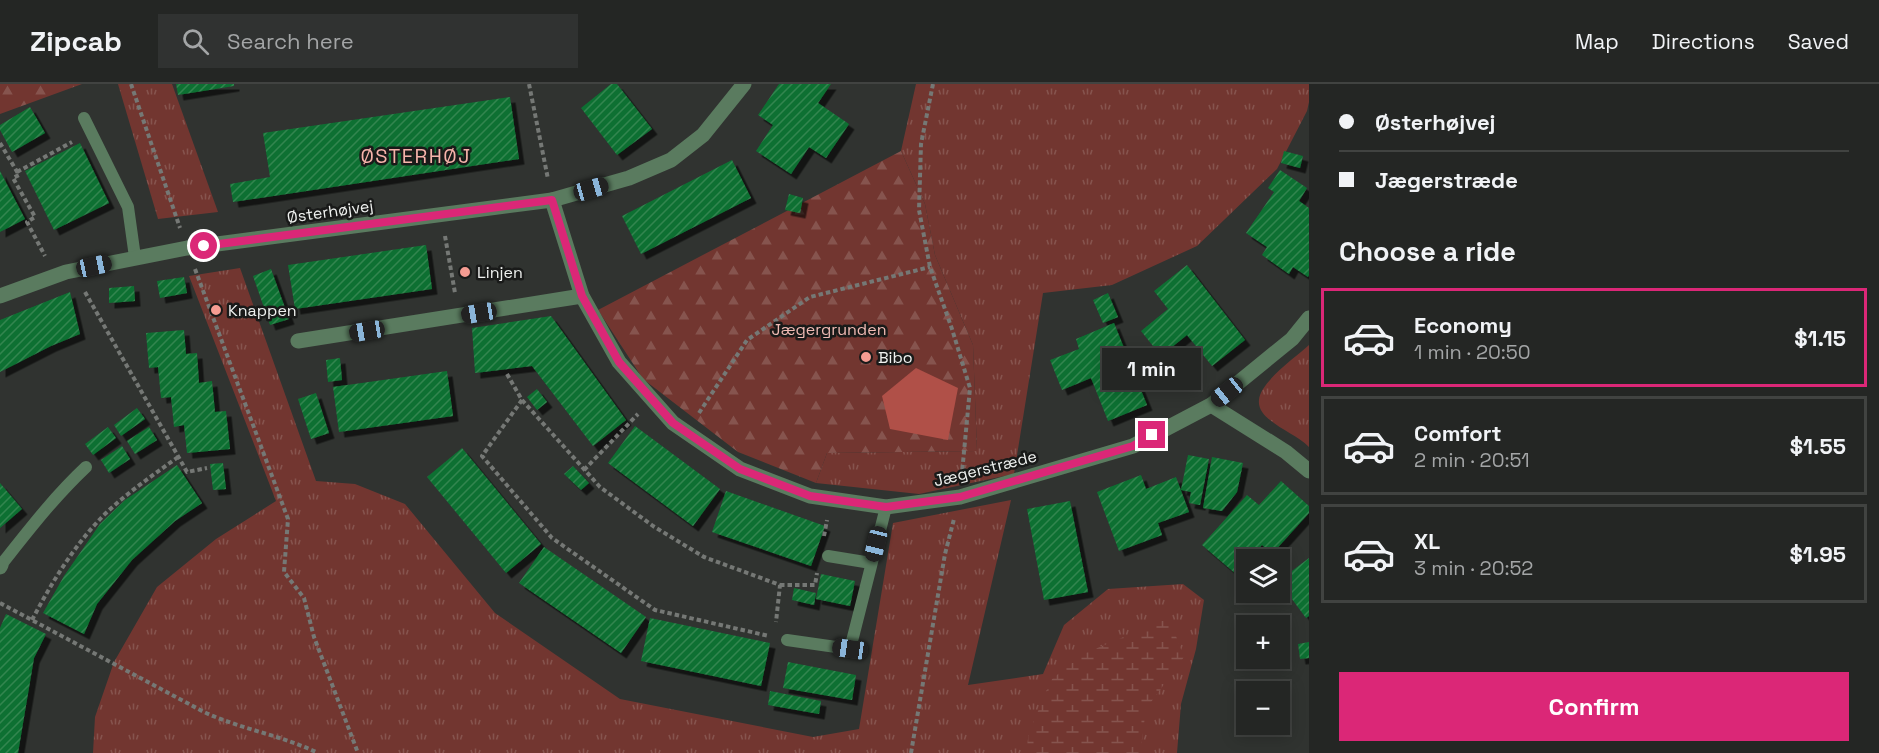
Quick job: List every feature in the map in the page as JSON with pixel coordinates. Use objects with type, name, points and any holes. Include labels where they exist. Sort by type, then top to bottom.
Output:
[{"type":"street","name":"Østerhøjvej","points":[[0,296],[73,271],[135,257],[187,248],[552,200],[629,178],[671,160],[703,135],[744,84]]},
{"type":"street","name":"Jægerstræde","points":[[552,200],[582,296],[619,362],[673,423],[740,469],[810,496],[886,507],[960,497],[1133,446],[1211,405],[1292,339],[1309,318]]},
{"type":"street","points":[[298,341],[582,296]]},
{"type":"street","points":[[1211,405],[1286,452],[1309,471]]},
{"type":"lane","points":[[84,118],[128,207],[135,257]]},
{"type":"lane","points":[[1,566],[23,536],[86,467]]},
{"type":"lane","points":[[788,640],[850,649],[886,507]]},
{"type":"lane","points":[[828,555],[871,563]]},
{"type":"path","points":[[131,84],[173,211],[288,519],[284,572],[304,598],[314,637],[358,753]]},
{"type":"path","points":[[529,84],[552,200]]},
{"type":"path","points":[[911,753],[945,554],[960,497],[969,388],[952,328],[930,267],[919,210],[921,144],[933,84]]},
{"type":"path","points":[[56,276],[27,222],[35,217],[13,178],[19,175],[18,172],[91,132]]},
{"type":"path","points":[[0,143],[18,172]]},
{"type":"path","points":[[441,214],[459,316]]},
{"type":"path","points":[[686,432],[747,340],[801,303],[810,297],[930,267]]},
{"type":"path","points":[[73,271],[187,472],[207,468]]},
{"type":"path","points":[[507,374],[522,400],[600,487],[653,526],[704,557],[780,585],[774,637]]},
{"type":"path","points":[[584,470],[652,399]]},
{"type":"path","points":[[522,400],[482,456],[552,538],[655,610],[788,640]]},
{"type":"path","points":[[32,620],[49,588],[101,518],[128,494],[178,457]]},
{"type":"path","points":[[0,603],[222,720],[300,744],[318,753]]},
{"type":"green space","points":[[0,84],[82,84],[0,114]]},
{"type":"green space","points":[[118,84],[172,84],[218,212],[158,219]]},
{"type":"green space","points":[[916,84],[1309,84],[1309,102],[1307,111],[1277,169],[1197,246],[1112,285],[1043,293],[1014,474],[919,494],[816,483],[827,453],[977,451],[973,345],[935,255],[925,204],[901,151]]},
{"type":"green space","name":"Jægergrunden","points":[[901,151],[925,204],[935,255],[973,345],[977,451],[827,453],[816,483],[738,452],[643,379],[598,310]]},
{"type":"green space","points":[[240,268],[316,481],[355,484],[405,504],[495,613],[620,699],[813,737],[859,729],[893,523],[1011,500],[968,685],[1043,674],[1064,625],[1108,589],[1183,584],[1204,600],[1196,649],[1181,704],[1177,753],[93,753],[95,717],[114,662],[157,587],[216,539],[276,501],[189,276]]},
{"type":"green space","points":[[1309,345],[1309,447],[1268,418],[1259,406],[1259,400],[1265,386],[1272,378]]},
{"type":"green space","points":[[1169,618],[1184,657],[1146,709],[1140,753],[1026,753],[1029,732],[1052,679],[1083,654]]},
{"type":"shaded area","points":[[916,368],[958,388],[948,440],[890,429],[882,396]]},
{"type":"building","points":[[176,84],[234,84],[234,86],[178,95]]},
{"type":"building","points":[[611,84],[617,84],[652,129],[617,155],[581,108]]},
{"type":"building","points":[[779,84],[831,84],[818,103],[849,124],[826,158],[809,147],[791,174],[756,151],[773,125],[758,115]]},
{"type":"building","points":[[510,97],[519,159],[233,202],[230,184],[270,177],[263,133]]},
{"type":"building","points":[[30,107],[45,133],[12,152],[0,130],[0,125]]},
{"type":"building","points":[[80,143],[109,203],[54,230],[25,171]]},
{"type":"building","points":[[1284,151],[1303,156],[1300,168],[1281,163]]},
{"type":"building","points":[[732,160],[751,198],[641,254],[622,216]]},
{"type":"building","points":[[1280,170],[1307,188],[1299,201],[1309,208],[1308,277],[1293,267],[1289,274],[1262,255],[1267,247],[1246,233],[1274,192],[1268,188]]},
{"type":"building","points":[[0,171],[25,219],[0,232]]},
{"type":"building","points":[[789,194],[803,198],[800,213],[785,210]]},
{"type":"building","points":[[426,245],[432,289],[295,309],[288,265]]},
{"type":"building","points":[[1187,265],[1245,340],[1212,366],[1187,335],[1161,356],[1141,331],[1168,309],[1154,291]]},
{"type":"building","points":[[271,269],[289,319],[270,325],[253,276]]},
{"type":"building","points":[[184,277],[187,293],[160,298],[157,281]]},
{"type":"building","points":[[134,286],[135,301],[109,303],[109,288]]},
{"type":"building","points":[[70,292],[80,334],[0,372],[0,320]]},
{"type":"building","points":[[1108,293],[1118,317],[1103,323],[1093,300]]},
{"type":"building","points":[[551,316],[626,420],[593,446],[532,366],[475,373],[472,328]]},
{"type":"building","points":[[1114,323],[1147,405],[1108,421],[1091,378],[1062,390],[1050,360],[1079,349],[1076,339]]},
{"type":"building","points":[[184,330],[186,354],[197,353],[199,383],[212,381],[215,412],[226,411],[230,449],[187,453],[184,425],[174,427],[171,397],[161,398],[158,367],[149,368],[146,333]]},
{"type":"building","points":[[340,358],[342,380],[328,382],[326,360]]},
{"type":"building","points":[[447,371],[453,416],[339,432],[333,387]]},
{"type":"building","points":[[537,389],[547,402],[537,410],[527,397]]},
{"type":"building","points":[[316,393],[329,433],[311,439],[298,399]]},
{"type":"building","points":[[137,408],[145,419],[121,436],[114,425]]},
{"type":"building","points":[[635,426],[720,489],[693,526],[608,463]]},
{"type":"building","points":[[108,427],[116,438],[93,455],[85,444]]},
{"type":"building","points":[[149,427],[157,440],[135,454],[127,441]]},
{"type":"building","points":[[122,446],[130,459],[109,473],[101,460]]},
{"type":"building","points":[[462,448],[541,544],[506,573],[427,477]]},
{"type":"building","points":[[1188,455],[1209,459],[1200,505],[1189,503],[1191,492],[1181,490]]},
{"type":"building","points":[[1212,457],[1243,463],[1237,492],[1222,511],[1203,508]]},
{"type":"building","points":[[223,463],[226,489],[213,490],[210,464]]},
{"type":"building","points":[[177,465],[202,503],[175,521],[132,560],[97,604],[84,634],[43,613],[64,576],[100,524],[125,500]]},
{"type":"building","points":[[573,466],[589,483],[581,490],[564,474]]},
{"type":"building","points":[[1141,475],[1146,489],[1176,477],[1189,512],[1158,523],[1162,535],[1119,551],[1097,492]]},
{"type":"building","points":[[1281,481],[1309,506],[1309,513],[1277,549],[1266,549],[1262,545],[1259,549],[1236,549],[1236,574],[1202,545],[1247,495],[1259,505]]},
{"type":"building","points":[[0,483],[22,509],[0,528]]},
{"type":"building","points":[[726,491],[825,526],[811,566],[712,532]]},
{"type":"building","points":[[1070,501],[1088,592],[1044,600],[1027,509]]},
{"type":"building","points":[[544,547],[646,617],[621,653],[519,583]]},
{"type":"building","points":[[1309,558],[1309,616],[1306,618],[1290,596],[1290,572]]},
{"type":"building","points":[[821,574],[855,581],[850,606],[816,599]]},
{"type":"building","points":[[794,588],[816,593],[814,605],[792,600]]},
{"type":"building","points":[[6,614],[46,634],[34,658],[18,753],[0,753],[0,628]]},
{"type":"building","points":[[650,618],[770,643],[761,686],[641,661]]},
{"type":"building","points":[[1309,642],[1309,658],[1300,659],[1298,644]]},
{"type":"building","points":[[788,662],[856,675],[852,700],[783,688]]},
{"type":"building","points":[[770,691],[821,701],[819,714],[768,705]]},
{"type":"place","name":"Linjen","points":[[465,272]]},
{"type":"place","name":"Knappen","points":[[216,310]]},
{"type":"place","name":"Bibo","points":[[866,357]]},
{"type":"district","name":"ØSTERHØJ","points":[[416,156]]},
{"type":"route","points":[[204,246],[552,200],[582,296],[619,362],[673,423],[740,469],[810,496],[886,507],[960,497],[1133,446],[1152,435]]}]
